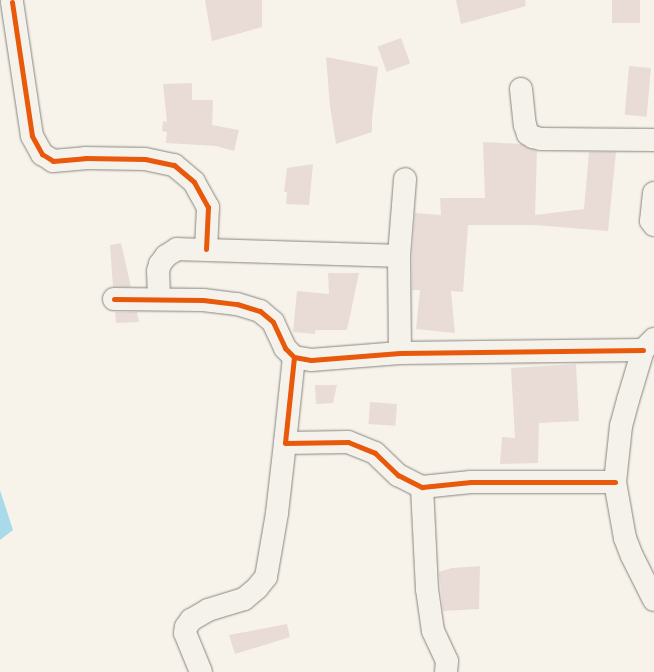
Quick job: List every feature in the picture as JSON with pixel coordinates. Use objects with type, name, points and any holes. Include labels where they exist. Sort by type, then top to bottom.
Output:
[{"type":"street","points":[[12,2],[32,136],[42,154],[53,161],[85,158],[145,159],[174,164],[194,182],[208,206],[206,249]]},
{"type":"street","points":[[521,88],[525,125],[528,134],[533,137],[541,139],[654,140]]},
{"type":"street","points":[[400,353],[398,256],[405,179]]},
{"type":"street","points":[[654,193],[651,221],[654,225]]},
{"type":"street","points":[[159,298],[158,271],[166,256],[177,249],[206,249],[289,254],[398,256]]},
{"type":"street","points":[[114,299],[159,298],[203,300],[237,304],[260,311],[273,322],[285,348],[294,357],[311,360],[400,353],[649,345],[621,426],[615,482],[625,538],[632,556],[654,600]]},
{"type":"street","points":[[201,672],[185,633],[186,627],[191,620],[208,610],[244,599],[257,588],[266,577],[277,513],[294,357]]},
{"type":"street","points":[[285,443],[348,442],[375,453],[398,476],[422,487],[471,482],[615,482]]},
{"type":"street","points":[[422,487],[427,589],[433,631],[447,661],[446,672]]},
{"type":"water","points":[[0,490],[13,530],[0,540]]},
{"type":"building","points":[[205,0],[262,0],[262,27],[212,41]]},
{"type":"building","points":[[456,0],[525,0],[526,6],[461,24]]},
{"type":"building","points":[[612,0],[640,0],[640,23],[612,23]]},
{"type":"building","points":[[401,38],[410,63],[387,72],[378,47]]},
{"type":"building","points":[[326,57],[378,67],[372,132],[336,144],[330,106]]},
{"type":"building","points":[[629,66],[651,68],[647,117],[625,115]]},
{"type":"building","points":[[192,83],[192,100],[213,100],[212,125],[239,130],[234,151],[216,146],[166,143],[167,132],[162,131],[163,121],[167,122],[163,84]]},
{"type":"building","points":[[483,142],[521,144],[537,151],[535,215],[584,209],[589,152],[616,152],[608,231],[535,225],[468,225],[463,292],[451,291],[455,333],[416,329],[420,290],[412,290],[412,256],[415,213],[441,215],[440,198],[485,198]]},
{"type":"building","points":[[313,164],[309,205],[286,204],[287,192],[284,192],[287,168]]},
{"type":"building","points":[[121,243],[131,287],[113,287],[110,245]]},
{"type":"building","points":[[328,273],[359,273],[347,330],[315,330],[315,334],[293,332],[297,291],[329,294]]},
{"type":"building","points":[[115,312],[137,312],[139,322],[116,323]]},
{"type":"building","points":[[576,364],[579,421],[539,423],[538,463],[500,464],[502,437],[515,438],[511,368]]},
{"type":"building","points":[[315,385],[337,385],[333,403],[316,404]]},
{"type":"building","points":[[370,402],[397,404],[395,426],[368,424]]},
{"type":"building","points":[[480,566],[479,609],[443,611],[439,572],[452,568]]},
{"type":"building","points":[[287,624],[290,637],[235,654],[229,635]]},
{"type":"cycle path","points":[[12,2],[32,136],[42,154],[53,161],[85,158],[145,159],[174,165],[194,182],[208,207],[206,249]]},
{"type":"cycle path","points":[[114,299],[203,300],[237,304],[260,311],[273,322],[285,348],[294,357],[311,360],[400,353],[643,350]]},
{"type":"cycle path","points":[[294,357],[285,443],[348,442],[375,453],[398,475],[422,487],[471,482],[615,482]]}]
